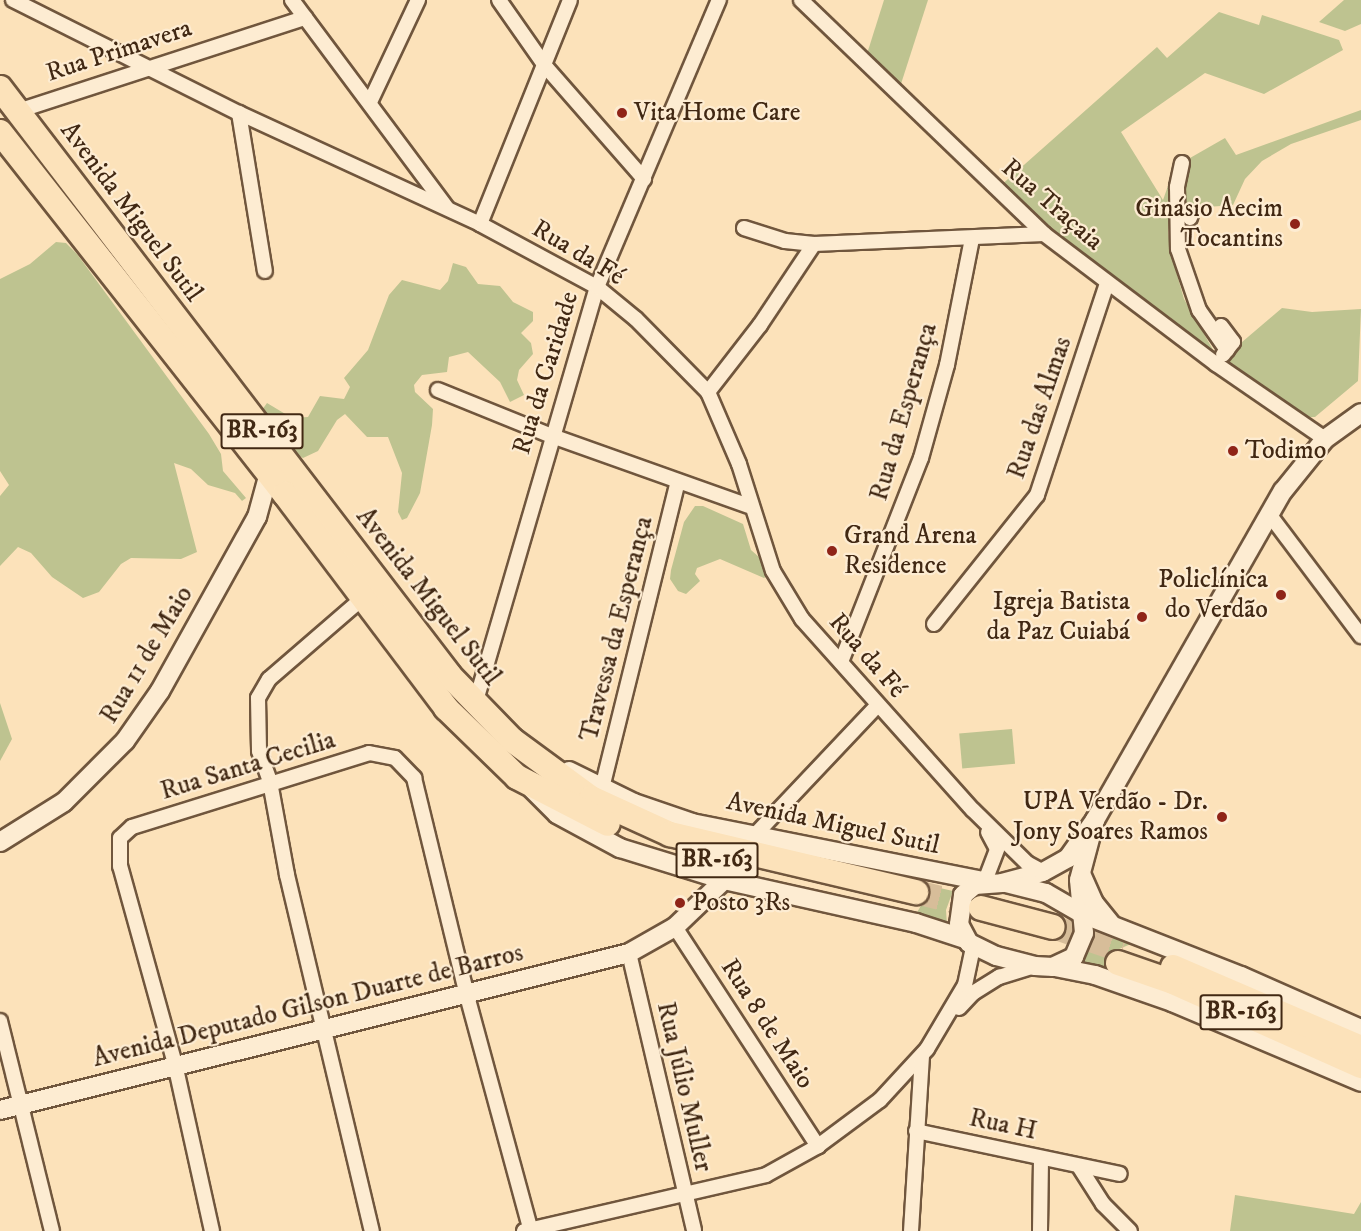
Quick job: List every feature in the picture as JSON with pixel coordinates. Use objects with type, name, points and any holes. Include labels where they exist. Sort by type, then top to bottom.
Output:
[{"type":"highway","name":"Avenida Miguel Sutil","points":[[0,88],[450,676],[475,704],[538,762]]},
{"type":"highway","name":"Avenida Miguel Sutil","points":[[0,132],[269,473],[446,708],[498,760],[529,785]]},
{"type":"highway","name":"BR-163","points":[[529,785],[606,823],[668,847],[915,899],[670,834],[599,803],[538,762]]},
{"type":"highway","points":[[974,929],[1051,934]]},
{"type":"highway","name":"BR-163","points":[[1119,947],[1360,1032]]},
{"type":"highway","name":"BR-163","points":[[1119,947],[1173,982],[1361,1066]]},
{"type":"street","name":"Rua da Fé","points":[[13,0],[239,112],[480,224],[597,287],[636,319],[708,392],[739,464],[749,506],[773,571],[802,619],[973,810],[1027,863],[1043,872]]},
{"type":"street","points":[[292,0],[370,102],[447,209]]},
{"type":"street","points":[[370,102],[417,0]]},
{"type":"street","points":[[500,0],[546,68],[644,179]]},
{"type":"street","points":[[480,224],[546,68],[570,0]]},
{"type":"street","name":"Rua da Caridade","points":[[475,704],[597,287],[718,0]]},
{"type":"street","name":"Rua Traçaia","points":[[801,0],[1044,234],[1216,364],[1325,439]]},
{"type":"street","name":"Rua Primavera","points":[[18,111],[147,66],[305,18]]},
{"type":"street","points":[[239,112],[265,271]]},
{"type":"street","points":[[1182,163],[1176,211],[1178,249],[1199,310],[1227,350]]},
{"type":"street","points":[[1176,211],[1191,214],[1190,218]]},
{"type":"street","points":[[744,228],[785,241],[814,244],[972,239],[1044,234]]},
{"type":"street","name":"Rua da Esperança","points":[[841,662],[921,458],[947,365],[972,239]]},
{"type":"street","points":[[708,392],[760,325],[814,244]]},
{"type":"street","name":"Rua das Almas","points":[[934,624],[1037,495],[1107,283]]},
{"type":"street","points":[[1216,364],[1233,342],[1221,326]]},
{"type":"street","points":[[438,390],[552,436],[749,506]]},
{"type":"street","points":[[466,992],[529,1230],[766,1175],[818,1146],[880,1100],[922,1056],[941,1027],[965,985],[974,929],[959,924],[961,900],[968,889],[1043,872],[1068,858],[1095,820],[1269,514],[1325,439],[1361,413]]},
{"type":"street","name":"Rua 11 de Maio","points":[[0,842],[64,802],[125,741],[160,691],[257,517],[269,473]]},
{"type":"street","name":"Travessa da Esperança","points":[[602,788],[678,481]]},
{"type":"street","name":"Rua 11 de Maio","points":[[257,517],[285,494]]},
{"type":"street","points":[[1269,514],[1361,636]]},
{"type":"street","points":[[364,597],[269,678],[258,698],[260,751],[270,782],[287,875],[372,1231]]},
{"type":"street","points":[[753,837],[878,705]]},
{"type":"street","name":"Rua Santa Cecilia","points":[[212,1231],[176,1064],[120,866],[120,838],[132,827],[270,782],[369,753],[395,758],[414,778],[466,992]]},
{"type":"street","name":"Avenida Miguel Sutil","points":[[538,762],[560,766],[602,788],[660,813],[753,837],[1046,893],[1080,913],[1119,947]]},
{"type":"street","name":"Avenida Miguel Sutil","points":[[529,785],[543,803],[586,832],[620,848],[724,880],[916,923],[974,929],[1044,966],[1095,975],[1172,1002],[1361,1082]]},
{"type":"street","name":"Rua da Fé","points":[[973,810],[997,849],[994,882]]},
{"type":"street","points":[[941,1027],[973,993],[999,977],[1069,961],[1081,947],[1084,933],[1080,913],[1080,870],[1095,820]]},
{"type":"street","points":[[1080,870],[1094,903],[1119,947]]},
{"type":"street","points":[[703,874],[706,897]]},
{"type":"street","name":"Avenida Deputado Gilson Duarte de Barros","points":[[0,1110],[176,1064],[629,953],[675,927],[724,880]]},
{"type":"street","name":"Rua 8 de Maio","points":[[675,927],[818,1146]]},
{"type":"street","name":"Rua Júlio Muller","points":[[629,953],[694,1231]]},
{"type":"street","points":[[0,1020],[52,1231]]},
{"type":"street","points":[[911,1231],[922,1056]]},
{"type":"street","name":"Rua H","points":[[916,1131],[1080,1168],[1120,1174]]},
{"type":"street","points":[[1040,1231],[1041,1158]]},
{"type":"street","points":[[1080,1168],[1103,1204],[1130,1231]]},
{"type":"green space","points":[[884,0],[928,0],[900,87],[866,57]]},
{"type":"green space","points":[[1344,0],[1361,0],[1361,24],[1345,31],[1319,22]]},
{"type":"green space","points":[[1219,12],[1259,25],[1262,15],[1339,40],[1343,50],[1264,94],[1205,73],[1121,132],[1163,200],[1174,169],[1168,232],[1172,257],[1184,299],[1216,355],[1045,227],[999,187],[1157,47],[1167,58]]},
{"type":"green space","points":[[1361,110],[1361,120],[1291,144],[1262,161],[1245,179],[1233,205],[1182,209],[1177,187],[1190,158],[1225,138],[1236,155]]},
{"type":"green space","points":[[56,242],[66,243],[77,254],[209,434],[221,454],[223,471],[246,498],[242,501],[235,493],[208,485],[191,469],[174,463],[197,552],[181,559],[131,558],[121,564],[99,592],[83,598],[52,577],[31,553],[18,547],[0,566],[0,496],[9,485],[0,471],[0,279],[30,264]]},
{"type":"green space","points":[[453,263],[466,267],[478,284],[500,286],[513,302],[533,312],[533,321],[521,333],[531,343],[533,354],[519,370],[517,380],[524,395],[510,402],[500,382],[468,352],[449,357],[447,372],[422,375],[414,385],[415,392],[433,409],[432,425],[420,493],[407,518],[402,520],[398,512],[402,473],[388,437],[367,437],[345,414],[337,420],[318,451],[303,458],[292,451],[262,410],[267,403],[292,418],[308,417],[320,396],[344,399],[350,387],[344,378],[368,350],[389,295],[402,280],[440,290],[448,281]]},
{"type":"green space","points":[[1282,308],[1312,312],[1361,309],[1358,381],[1315,417],[1304,417],[1228,363],[1228,354]]},
{"type":"green space","points":[[695,506],[703,506],[743,524],[751,550],[759,557],[768,575],[764,578],[720,559],[697,568],[695,574],[700,581],[686,594],[678,591],[670,579],[671,570],[684,522]]},
{"type":"green space","points":[[0,703],[12,739],[0,761]]},
{"type":"green space","points":[[1012,729],[1015,764],[962,768],[959,734]]},
{"type":"green space","points":[[918,883],[953,891],[946,910],[947,925],[916,914],[925,899]]},
{"type":"green space","points":[[1092,928],[1133,943],[1117,950],[1117,973],[1079,963],[1089,949]]},
{"type":"green space","points":[[1235,1195],[1354,1214],[1361,1202],[1361,1231],[1230,1231]]},
{"type":"tunnel","points":[[916,892],[981,908]]},
{"type":"tunnel","points":[[1053,927],[1122,951]]},
{"type":"place","name":"Vita Home Care","points":[[622,113]]},
{"type":"place","name":"Ginásio Aecim Tocantins","points":[[1295,224]]},
{"type":"place","name":"Todimo","points":[[1233,451]]},
{"type":"place","name":"Grand Arena Residence","points":[[832,551]]},
{"type":"place","name":"Policlínica do Verdão","points":[[1281,595]]},
{"type":"place","name":"Igreja Batista da Paz Cuiabá","points":[[1142,617]]},
{"type":"place","name":"UPA Verdão - Dr. Jony Soares Ramos","points":[[1222,817]]},
{"type":"place","name":"Posto 3Rs","points":[[680,903]]}]
